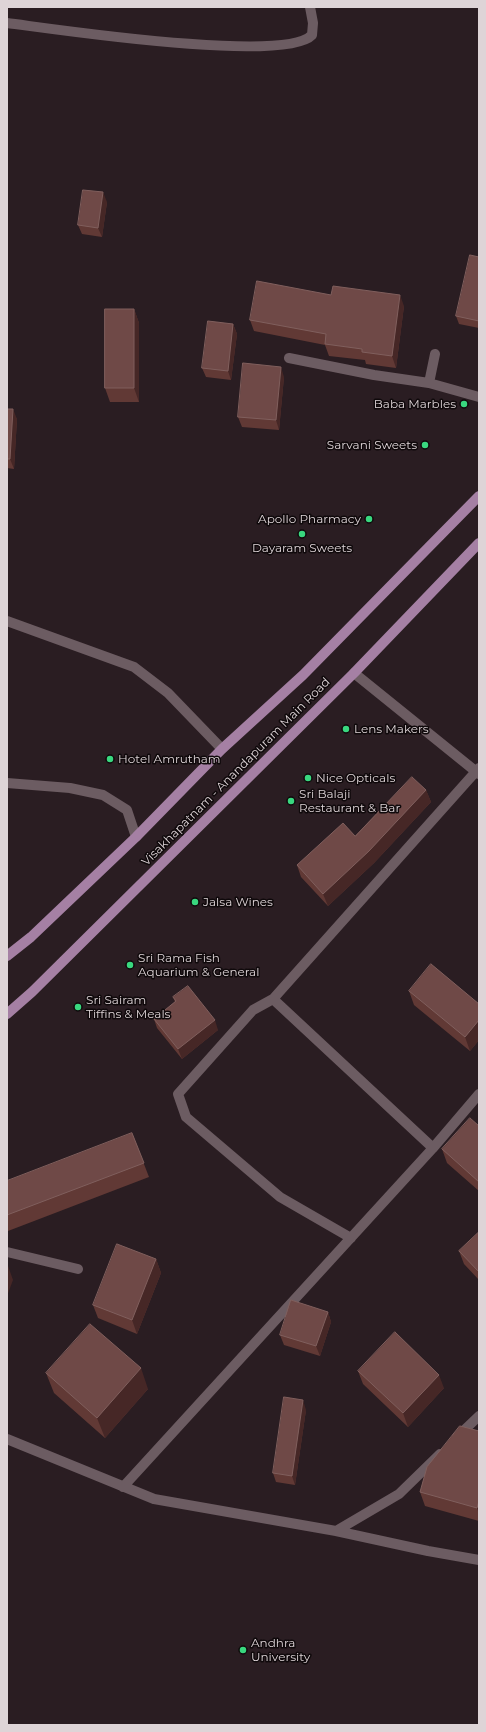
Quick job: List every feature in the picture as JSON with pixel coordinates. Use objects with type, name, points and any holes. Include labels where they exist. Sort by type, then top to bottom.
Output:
[{"type":"main road","name":"Visakhapatnam - Anandapuram Main Road","points":[[7,956],[31,937],[136,837],[222,749],[303,675],[479,496]]},
{"type":"main road","name":"Visakhapatnam - Anandapuram Main Road","points":[[7,1014],[32,992],[354,673],[479,543]]},
{"type":"street","points":[[7,23],[146,41],[198,45],[274,47],[297,44],[308,40],[312,36],[313,23],[310,7]]},
{"type":"street","points":[[430,384],[435,354]]},
{"type":"street","points":[[289,358],[374,375],[430,384],[479,397]]},
{"type":"street","points":[[7,621],[134,667],[168,693],[222,749]]},
{"type":"street","points":[[350,1238],[280,1197],[186,1117],[178,1094],[253,1010],[273,999],[478,771],[354,673]]},
{"type":"street","points":[[7,784],[70,788],[103,795],[127,810],[136,837]]},
{"type":"street","points":[[273,999],[433,1148]]},
{"type":"street","points":[[123,1487],[433,1148],[479,1094]]},
{"type":"street","points":[[7,1252],[78,1269]]},
{"type":"street","points":[[336,1531],[399,1494],[479,1416]]},
{"type":"street","points":[[7,1439],[154,1499],[336,1531],[428,1552],[479,1560]]},
{"type":"building","points":[[83,190],[103,192],[98,228],[78,225]]},
{"type":"building","points":[[470,255],[479,257],[479,321],[456,316]]},
{"type":"building","points":[[257,281],[331,295],[333,286],[400,295],[392,356],[362,352],[362,349],[325,344],[326,334],[250,320]]},
{"type":"building","points":[[105,309],[134,309],[134,388],[105,388]]},
{"type":"building","points":[[208,321],[233,324],[228,371],[202,368]]},
{"type":"building","points":[[243,363],[281,367],[276,420],[238,417]]},
{"type":"building","points":[[7,409],[13,409],[10,459],[7,459]]},
{"type":"building","points":[[412,777],[426,790],[369,851],[323,894],[297,865],[343,823],[355,836]]},
{"type":"building","points":[[431,964],[479,1004],[479,1020],[465,1037],[409,991]]},
{"type":"building","points":[[188,986],[215,1020],[178,1049],[154,1019],[176,1001],[173,997]]},
{"type":"building","points":[[470,1118],[479,1126],[479,1182],[442,1149]]},
{"type":"building","points":[[132,1133],[144,1163],[7,1215],[7,1181]]},
{"type":"building","points":[[479,1232],[479,1272],[459,1251]]},
{"type":"building","points":[[117,1244],[156,1259],[132,1320],[93,1305]]},
{"type":"building","points":[[291,1300],[328,1312],[316,1346],[280,1335]]},
{"type":"building","points":[[90,1324],[141,1368],[97,1418],[46,1373]]},
{"type":"building","points":[[395,1332],[439,1375],[403,1413],[358,1371]]},
{"type":"building","points":[[284,1397],[303,1400],[292,1476],[273,1473]]},
{"type":"building","points":[[460,1426],[479,1431],[479,1501],[477,1508],[420,1492],[427,1467]]},
{"type":"place","name":"Baba Marbles","points":[[464,404]]},
{"type":"place","name":"Sarvani Sweets","points":[[425,445]]},
{"type":"place","name":"Apollo Pharmacy","points":[[369,519]]},
{"type":"place","name":"Dayaram Sweets","points":[[302,534]]},
{"type":"place","name":"Lens Makers","points":[[346,729]]},
{"type":"place","name":"Hotel Amrutham","points":[[110,759]]},
{"type":"place","name":"Nice Opticals","points":[[308,778]]},
{"type":"place","name":"Sri Balaji Restaurant & Bar","points":[[291,801]]},
{"type":"place","name":"Jalsa Wines","points":[[195,902]]},
{"type":"place","name":"Sri Rama Fish Aquarium & General","points":[[130,965]]},
{"type":"place","name":"Sri Sairam Tiffins & Meals","points":[[78,1007]]},
{"type":"place","name":"Andhra University","points":[[243,1650]]}]
